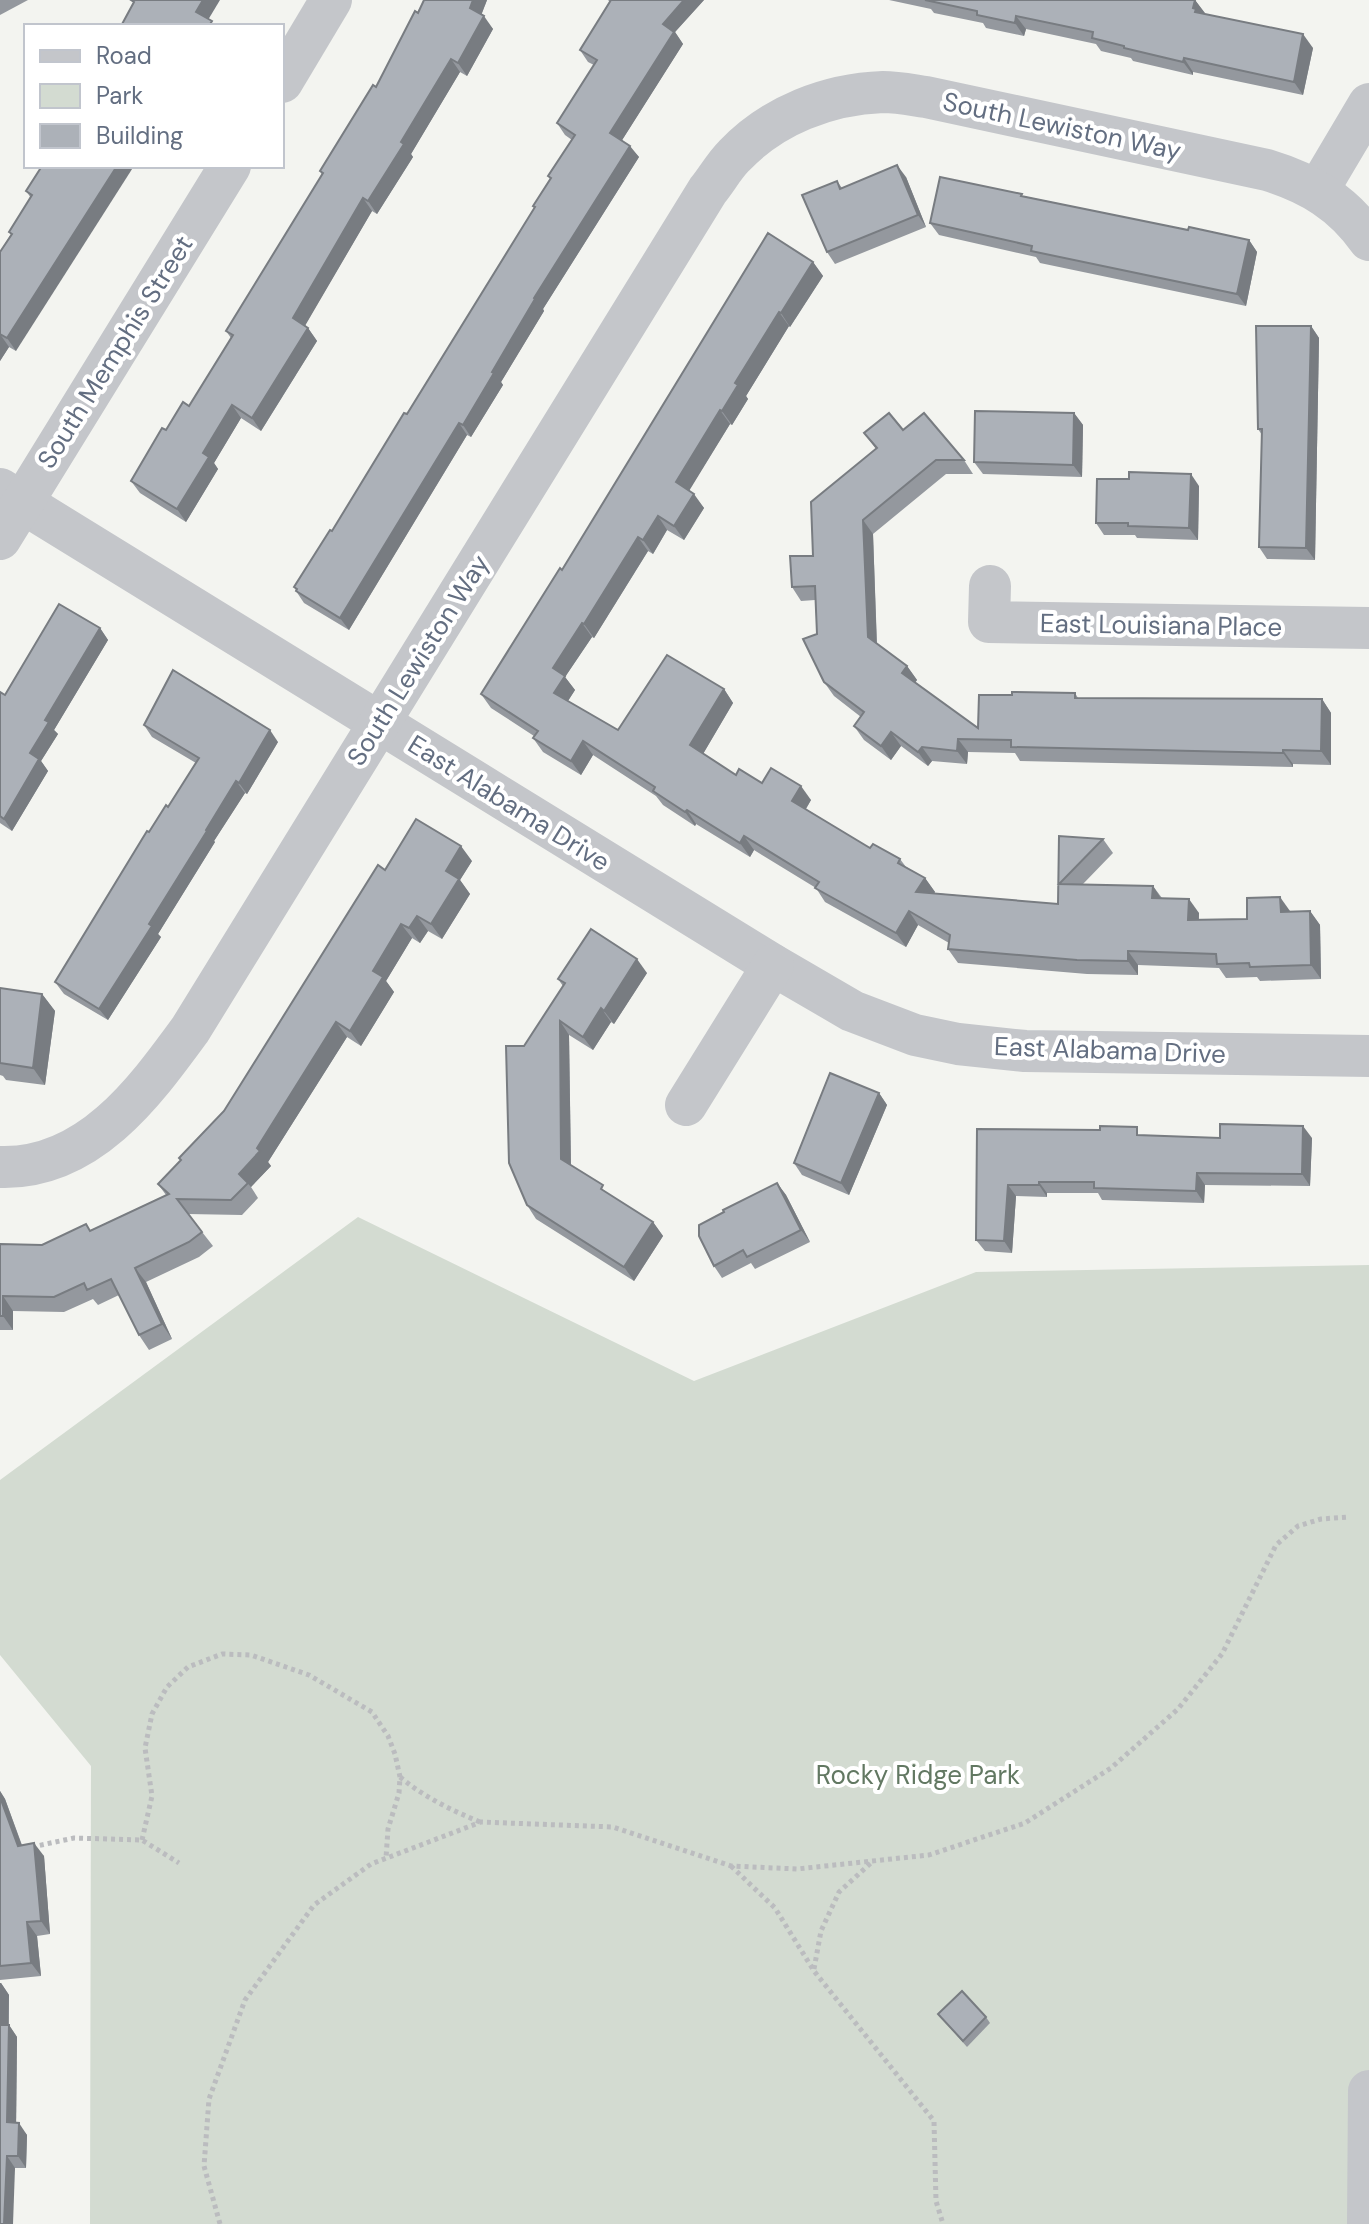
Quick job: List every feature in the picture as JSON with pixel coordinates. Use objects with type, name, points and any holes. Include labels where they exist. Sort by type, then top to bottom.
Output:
[{"type":"street","points":[[284,79],[331,0]]},
{"type":"street","name":"South Lewiston Way","points":[[0,1167],[48,1161],[87,1143],[108,1127],[151,1084],[190,1030],[708,190],[734,156],[767,128],[796,93],[843,96],[886,92],[926,97],[1267,170],[1318,190],[1358,224],[1369,240]]},
{"type":"street","points":[[1318,190],[1369,104]]},
{"type":"street","name":"South Memphis Street","points":[[0,539],[11,496],[229,168]]},
{"type":"street","name":"East Alabama Drive","points":[[11,496],[852,1011],[915,1035],[958,1044],[1025,1051],[1369,1056]]},
{"type":"street","name":"East Louisiana Place","points":[[990,586],[989,622],[1369,628]]},
{"type":"street","points":[[686,1105],[773,965]]},
{"type":"street","points":[[1368,2224],[1369,2091]]},
{"type":"path","points":[[400,1777],[438,1804],[481,1822],[613,1827],[731,1866],[797,1869],[929,1855],[1025,1823],[1111,1768],[1178,1709],[1222,1654],[1276,1545],[1298,1526],[1321,1519],[1349,1517]]},
{"type":"path","points":[[142,1840],[152,1796],[145,1748],[152,1714],[167,1687],[188,1667],[222,1654],[251,1655],[309,1675],[372,1712],[388,1736],[400,1777],[399,1793],[388,1829],[386,1858]]},
{"type":"path","points":[[220,2224],[204,2166],[209,2099],[245,2000],[314,1905],[371,1864],[481,1822]]},
{"type":"path","points":[[30,1847],[74,1838],[142,1840],[179,1863]]},
{"type":"path","points":[[814,1971],[821,1931],[839,1892],[873,1861]]},
{"type":"path","points":[[731,1866],[775,1908],[814,1971],[934,2121],[936,2201],[943,2224]]},
{"type":"green space","name":"Rocky Ridge Park","points":[[358,1217],[694,1381],[976,1272],[1369,1265],[1369,2224],[90,2224],[91,1766],[0,1655],[0,1480]]},
{"type":"building","points":[[131,0],[203,0],[196,12],[212,21],[210,24],[122,24],[134,2]]},
{"type":"building","points":[[424,0],[473,0],[470,8],[484,16],[458,63],[451,59],[368,201],[363,198],[293,318],[308,328],[252,418],[232,405],[203,453],[209,457],[177,509],[131,481],[162,428],[166,430],[183,402],[189,406],[233,335],[226,331],[323,173],[320,171],[373,85],[376,87],[415,11],[418,13]]},
{"type":"building","points":[[611,0],[684,0],[663,24],[674,32],[610,133],[630,146],[534,298],[463,425],[459,423],[340,618],[294,587],[404,413],[407,414],[535,207],[551,178],[548,176],[575,135],[557,123],[597,60],[580,50]]},
{"type":"building","points":[[925,0],[1195,0],[1195,12],[1303,34],[1294,82],[1124,48],[1092,38],[1093,32],[1016,16],[1015,23]]},
{"type":"building","points":[[897,165],[918,215],[827,252],[802,195],[837,181],[840,189]]},
{"type":"building","points":[[41,168],[116,168],[7,338],[0,334],[0,252],[32,195],[26,191]]},
{"type":"building","points":[[940,177],[1021,196],[1249,240],[1237,294],[1031,251],[1032,246],[930,223]]},
{"type":"building","points":[[768,233],[813,262],[779,312],[735,383],[738,385],[676,482],[694,494],[674,526],[658,516],[643,540],[638,537],[553,668],[565,676],[554,693],[618,730],[667,655],[724,689],[690,745],[736,775],[739,769],[762,783],[771,768],[801,786],[792,801],[870,848],[873,844],[900,859],[898,863],[925,878],[916,892],[1058,904],[1059,836],[1103,839],[1059,884],[1153,886],[1152,898],[1189,899],[1188,920],[1247,919],[1247,898],[1280,897],[1281,912],[1310,911],[1311,965],[1250,967],[1249,963],[1217,964],[1216,954],[1128,951],[1128,961],[948,949],[950,935],[909,911],[896,933],[815,888],[819,882],[744,836],[740,843],[687,810],[685,812],[653,791],[655,787],[583,741],[571,761],[533,738],[538,731],[481,694],[560,568],[562,570]]},
{"type":"building","points":[[1256,326],[1311,326],[1306,548],[1259,547],[1262,429],[1258,429]]},
{"type":"building","points":[[975,411],[1074,413],[1073,465],[974,462]]},
{"type":"building","points":[[889,413],[903,430],[924,413],[964,460],[936,460],[863,520],[868,637],[907,666],[902,673],[978,728],[979,695],[1012,695],[1012,692],[1075,693],[1075,698],[1322,699],[1321,751],[1283,750],[1283,753],[1011,747],[1011,740],[958,739],[957,751],[922,747],[918,752],[891,732],[881,746],[854,726],[864,712],[824,682],[803,639],[817,634],[815,586],[792,587],[790,556],[813,556],[811,502],[877,448],[864,433]]},
{"type":"building","points":[[1129,472],[1191,474],[1189,528],[1096,523],[1097,479],[1129,479]]},
{"type":"building","points":[[59,604],[100,628],[45,720],[49,722],[30,753],[39,759],[4,819],[0,816],[0,692],[5,695]]},
{"type":"building","points":[[173,670],[270,730],[99,1009],[55,982],[147,831],[166,805],[168,807],[199,758],[144,725]]},
{"type":"building","points":[[416,819],[461,846],[446,871],[459,879],[431,924],[417,916],[409,928],[401,924],[373,971],[383,977],[350,1031],[336,1022],[257,1148],[260,1151],[239,1174],[248,1183],[231,1200],[177,1199],[202,1232],[189,1242],[135,1268],[162,1324],[139,1335],[111,1279],[87,1290],[84,1283],[54,1297],[3,1296],[3,1316],[0,1316],[0,1244],[42,1245],[86,1224],[90,1231],[169,1194],[158,1184],[224,1111],[378,865],[385,870]]},
{"type":"building","points":[[591,929],[637,959],[604,1011],[601,1008],[583,1037],[560,1021],[561,1159],[653,1222],[624,1267],[527,1205],[509,1163],[506,1046],[524,1046],[565,983],[558,979]]},
{"type":"building","points":[[0,988],[42,994],[33,1068],[0,1063]]},
{"type":"building","points":[[830,1073],[879,1093],[841,1183],[794,1163]]},
{"type":"building","points":[[1220,1124],[1303,1126],[1302,1174],[1197,1173],[1196,1191],[1094,1188],[1094,1182],[1008,1185],[1004,1241],[976,1240],[977,1129],[1100,1130],[1100,1126],[1137,1127],[1137,1135],[1220,1138]]},
{"type":"building","points":[[777,1183],[801,1230],[747,1257],[743,1250],[714,1266],[699,1236],[699,1225]]},
{"type":"building","points":[[0,1797],[18,1846],[34,1843],[41,1921],[27,1922],[31,1963],[0,1966]]},
{"type":"building","points":[[962,1991],[986,2017],[963,2041],[938,2014]]},
{"type":"building","points":[[0,2025],[9,2025],[7,2122],[19,2123],[18,2156],[7,2156],[4,2224],[0,2224]]}]
